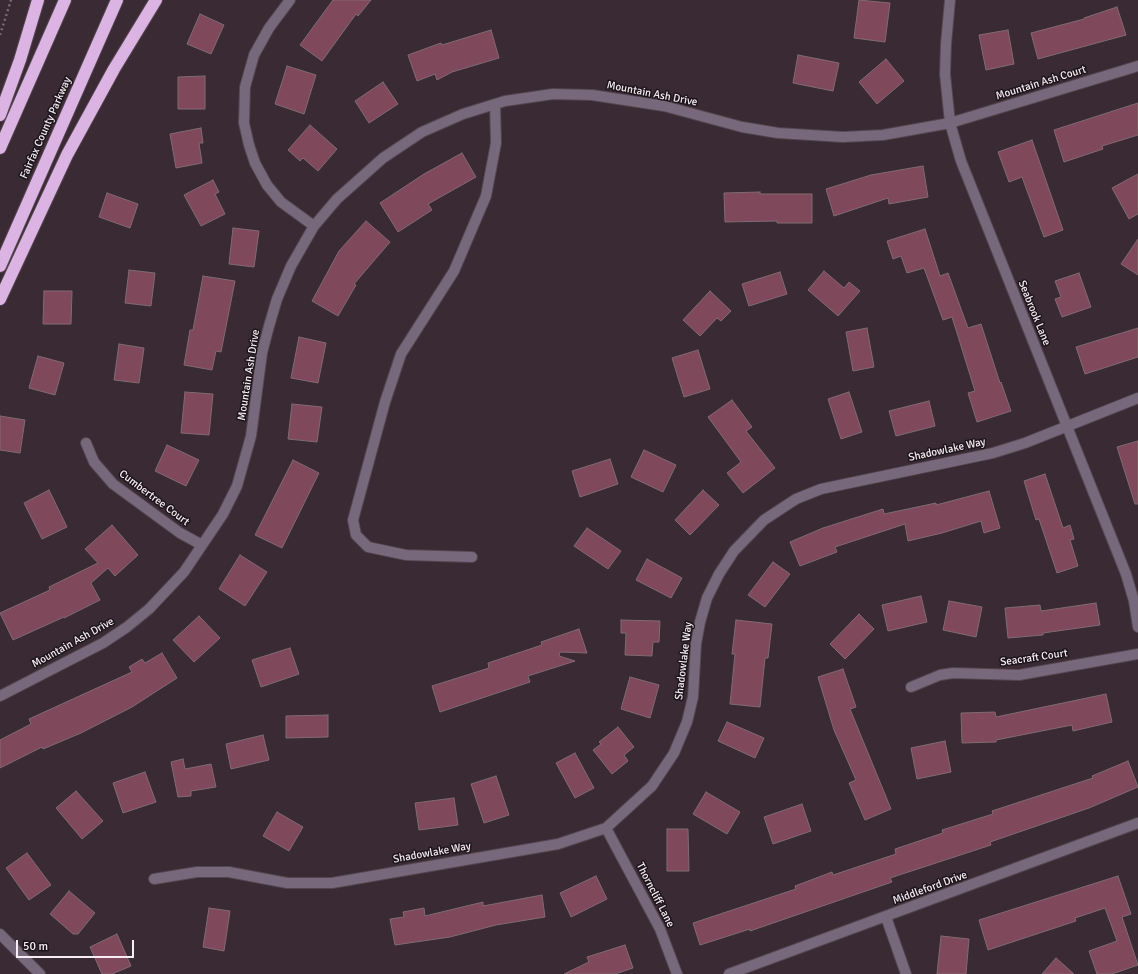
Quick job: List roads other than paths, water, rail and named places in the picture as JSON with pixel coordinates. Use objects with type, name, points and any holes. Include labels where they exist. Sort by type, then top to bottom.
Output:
[{"type":"highway","points":[[0,115],[20,60],[38,0]]},
{"type":"highway","points":[[0,148],[65,0]]},
{"type":"highway","name":"Fairfax County Parkway","points":[[0,266],[117,0]]},
{"type":"highway","points":[[0,300],[67,155],[114,69],[156,0]]},
{"type":"street","points":[[290,0],[269,28],[254,55],[245,87],[244,123],[249,145],[267,185],[282,202],[314,226]]},
{"type":"street","name":"Seabrook Lane","points":[[950,0],[945,74],[950,123],[961,161],[972,193],[1126,574],[1134,601],[1138,627]]},
{"type":"street","name":"Mountain Ash Court","points":[[950,123],[1138,66]]},
{"type":"street","name":"Mountain Ash Drive","points":[[0,696],[103,643],[127,627],[173,586],[223,514],[239,478],[251,436],[262,353],[277,299],[291,266],[314,226],[337,199],[362,175],[401,145],[422,132],[462,114],[495,104],[553,94],[592,95],[664,106],[742,127],[809,137],[883,135],[950,123]]},
{"type":"street","points":[[472,557],[406,555],[368,547],[356,535],[353,520],[384,402],[401,354],[454,271],[486,196],[496,143],[495,104]]},
{"type":"street","name":"Shadowlake Way","points":[[154,879],[197,872],[229,872],[288,884],[332,883],[558,844],[606,828],[652,786],[674,753],[687,722],[693,697],[696,644],[700,622],[707,598],[734,551],[748,534],[764,520],[796,499],[821,489],[993,453],[1025,443],[1138,398]]},
{"type":"street","name":"Cumbertree Court","points":[[86,443],[94,462],[113,484],[180,533],[202,545]]},
{"type":"street","name":"Seacraft Court","points":[[911,688],[940,675],[953,673],[1019,675],[1138,654]]},
{"type":"street","name":"Middleford Drive","points":[[729,974],[1138,824]]},
{"type":"street","name":"Thorncliff Lane","points":[[606,828],[660,929],[677,974]]},
{"type":"street","points":[[886,917],[906,974]]},
{"type":"street","points":[[0,934],[40,974]]}]
